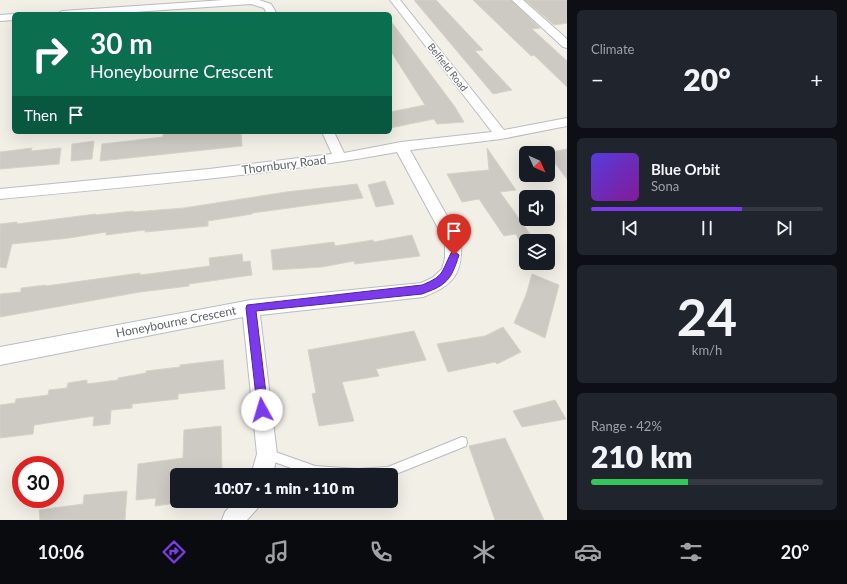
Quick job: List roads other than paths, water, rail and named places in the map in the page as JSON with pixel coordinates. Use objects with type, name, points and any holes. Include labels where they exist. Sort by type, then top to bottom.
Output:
[{"type":"street","name":"Belfield Road","points":[[395,0],[501,135]]},
{"type":"street","points":[[517,0],[567,45]]},
{"type":"street","points":[[111,12],[252,1],[268,6],[271,12]]},
{"type":"street","points":[[0,29],[6,18]]},
{"type":"street","name":"Thornbury Road","points":[[0,194],[209,174],[340,158],[402,147],[501,135],[567,122]]},
{"type":"street","points":[[329,134],[340,158]]},
{"type":"street","name":"Honeybourne Crescent","points":[[0,356],[251,308],[422,290],[440,282],[450,270],[454,255],[453,241],[402,147]]},
{"type":"street","points":[[251,308],[267,454],[264,468]]},
{"type":"street","points":[[234,520],[243,508]]},
{"type":"lane","points":[[267,454],[315,470],[358,474],[388,472],[462,442]]}]
